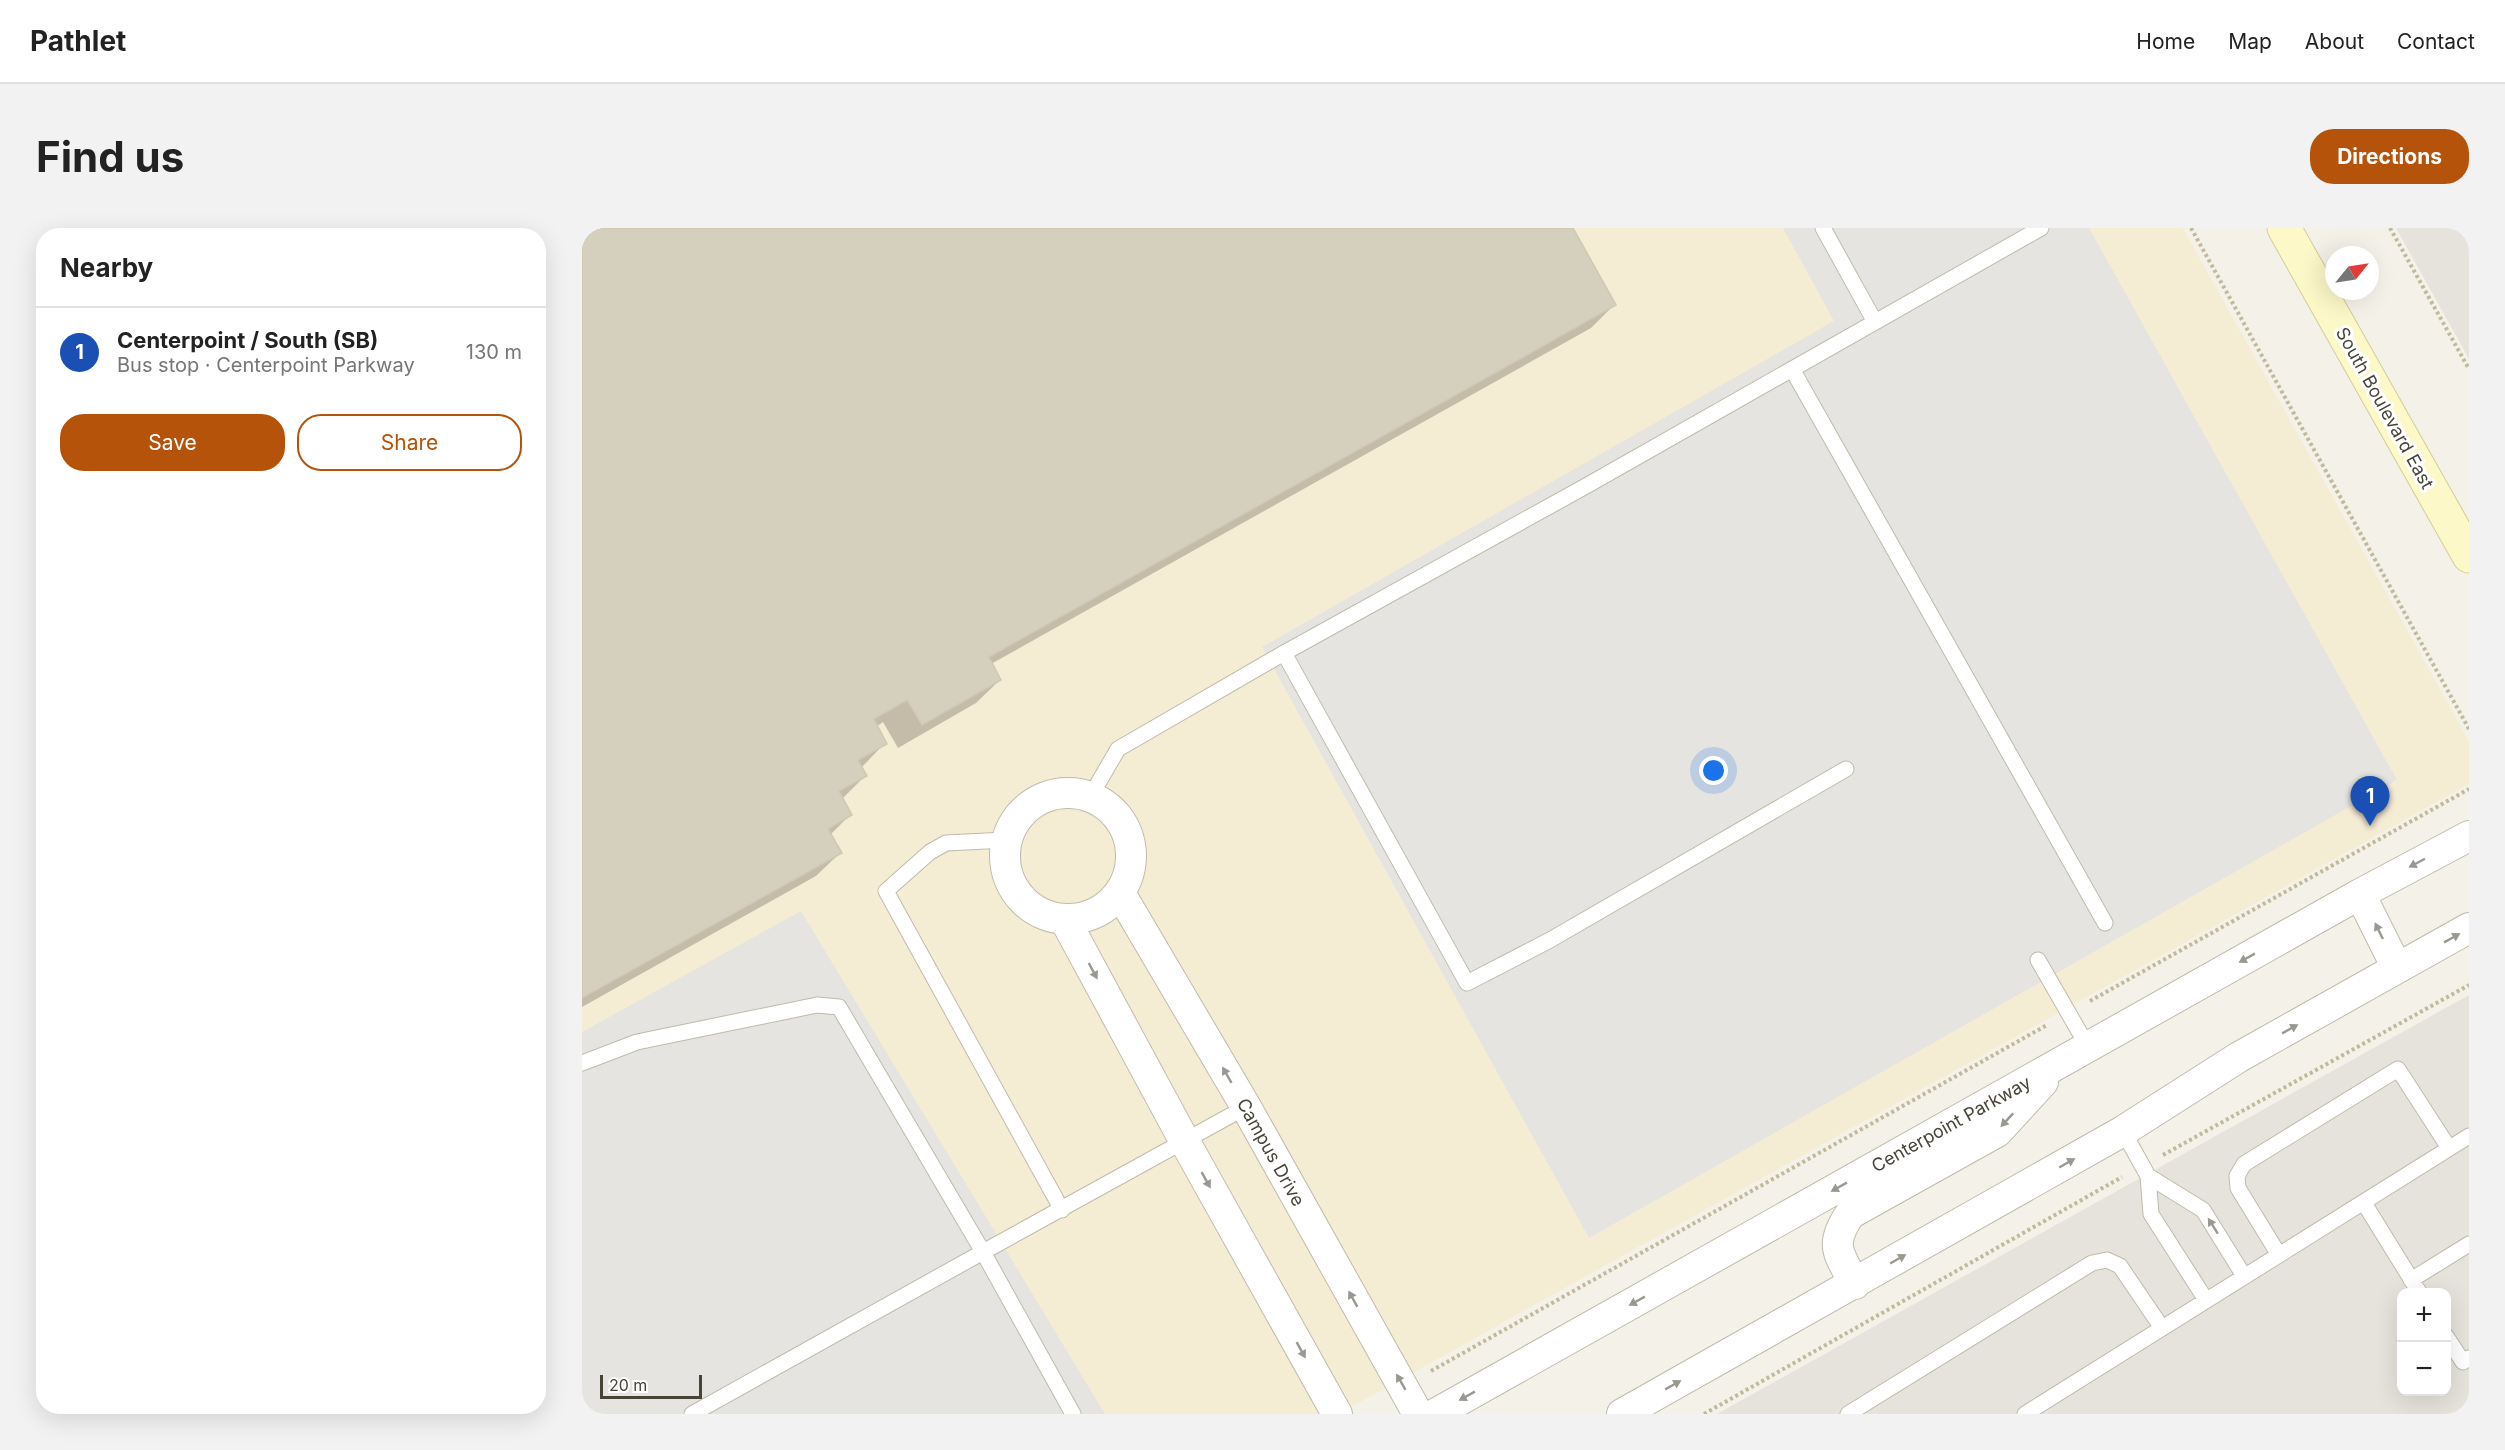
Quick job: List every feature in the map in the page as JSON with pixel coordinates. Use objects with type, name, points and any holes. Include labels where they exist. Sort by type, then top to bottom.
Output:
[{"type":"street","name":"South Boulevard East","points":[[2284,228],[2469,556]]},
{"type":"street","points":[[1069,793],[1090,797],[1114,813],[1129,837],[1131,866],[1120,893],[1096,914],[1065,920],[1038,912],[1016,894],[1005,868],[1006,840],[1015,821],[1029,805],[1048,796],[1069,793]]},
{"type":"street","name":"Centerpoint Parkway","points":[[1435,1414],[2360,894],[2469,836]]},
{"type":"street","name":"Campus Drive","points":[[1120,893],[1246,1107],[1418,1414]]},
{"type":"street","points":[[2360,894],[2397,968]]},
{"type":"street","points":[[1065,920],[1185,1142],[1337,1414]]},
{"type":"street","points":[[1622,1414],[2123,1131],[2239,1057],[2469,928]]},
{"type":"street","points":[[1855,1284],[1839,1256],[1837,1233],[1850,1214],[1996,1132],[2061,1062]]},
{"type":"lane","points":[[1823,228],[1875,322]]},
{"type":"lane","points":[[1090,797],[1118,749],[1139,734],[2041,228]]},
{"type":"lane","points":[[1792,369],[2105,923]]},
{"type":"lane","points":[[1284,653],[1467,983],[1550,940],[1846,769]]},
{"type":"lane","points":[[1006,840],[946,843],[930,852],[886,891],[1062,1210]]},
{"type":"lane","points":[[2038,960],[2088,1047]]},
{"type":"lane","points":[[582,1063],[637,1042],[817,1005],[839,1007],[983,1252],[1073,1414]]},
{"type":"lane","points":[[2279,1255],[2238,1188],[2237,1176],[2244,1164],[2398,1069],[2449,1148]]},
{"type":"lane","points":[[692,1414],[1246,1107]]},
{"type":"lane","points":[[2123,1131],[2148,1176],[2151,1214],[2206,1300]]},
{"type":"lane","points":[[2025,1414],[2469,1136]]},
{"type":"lane","points":[[2148,1176],[2203,1210],[2244,1276]]},
{"type":"lane","points":[[2364,1203],[2415,1286],[2469,1244]]},
{"type":"lane","points":[[1848,1414],[2092,1263],[2107,1260],[2120,1266],[2162,1328]]},
{"type":"lane","points":[[2450,1342],[2463,1362],[2469,1358]]},
{"type":"path","points":[[2191,228],[2469,729]]},
{"type":"path","points":[[2390,228],[2469,369]]},
{"type":"path","points":[[2089,1002],[2469,789]]},
{"type":"path","points":[[2182,1144],[2469,985]]},
{"type":"path","points":[[1427,1372],[2051,1023]]},
{"type":"path","points":[[1704,1414],[2107,1185]]},
{"type":"shaded area","points":[[582,228],[2183,228],[2469,741],[2469,784],[1339,1414],[582,1414]]},
{"type":"shaded area","points":[[1783,228],[2089,228],[2397,780],[1589,1238],[1262,647],[1834,321]]},
{"type":"shaded area","points":[[2396,228],[2469,228],[2469,359]]},
{"type":"shaded area","points":[[801,911],[1105,1414],[582,1414],[582,1032]]},
{"type":"shaded area","points":[[2469,995],[2469,1414],[1717,1414]]},
{"type":"building","points":[[582,228],[1573,228],[1616,305],[989,657],[1001,680],[922,725],[907,700],[874,719],[887,744],[858,760],[867,776],[839,791],[852,815],[828,829],[842,853],[582,998]]},
{"type":"place","name":"Centerpoint / South (SB)","points":[[2370,826]]}]
